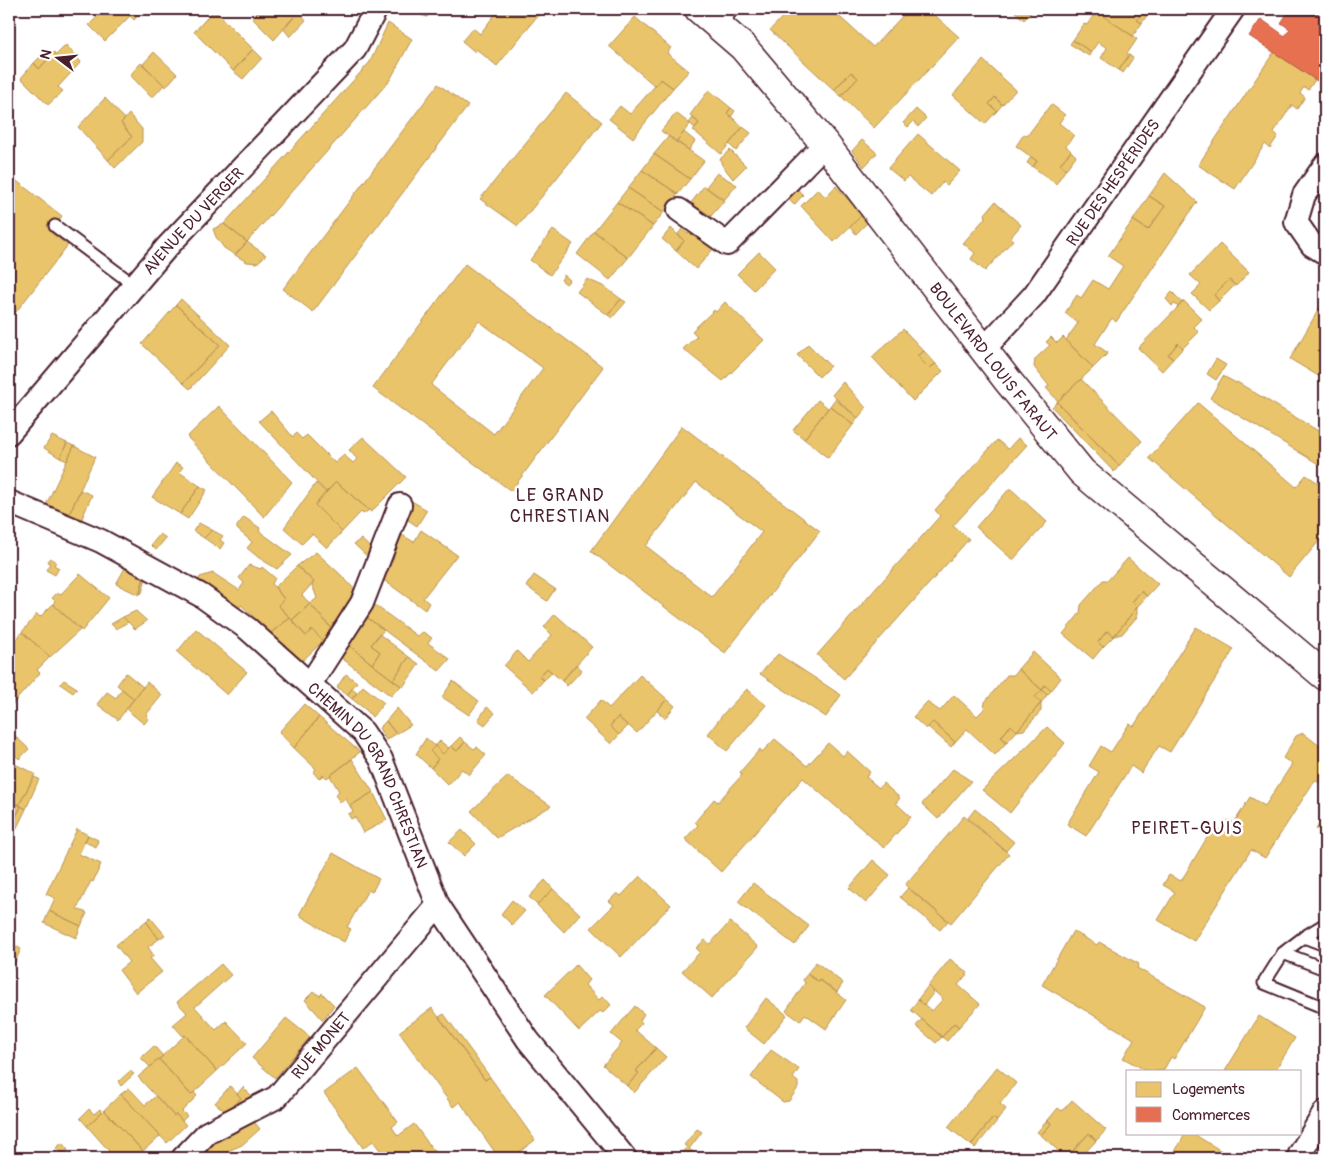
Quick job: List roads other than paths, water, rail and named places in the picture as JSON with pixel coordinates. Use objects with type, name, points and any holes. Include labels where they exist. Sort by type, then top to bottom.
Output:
[{"type":"street","name":"AVENUE DU VERGER","points":[[9,433],[167,247],[355,49],[376,9]]},
{"type":"street","name":"RUE DES HESPÉRIDES","points":[[984,349],[1034,294],[1233,9]]},
{"type":"street","name":"BOULEVARD LOUIS FARAUT","points":[[713,13],[824,144],[1082,472],[1325,676]]},
{"type":"street","points":[[679,210],[727,244],[824,144]]},
{"type":"street","points":[[1325,165],[1304,195],[1296,222],[1312,245],[1325,253]]},
{"type":"street","name":"CHEMIN DU GRAND CHRESTIAN","points":[[9,502],[101,541],[202,596],[248,629],[363,732],[381,759],[438,905],[528,1040],[625,1158]]},
{"type":"street","points":[[310,684],[362,603],[400,505]]},
{"type":"street","name":"RUE MONET","points":[[183,1158],[206,1133],[277,1097],[438,905]]},
{"type":"street","points":[[1299,1158],[1325,1112]]},
{"type":"lane","points":[[55,226],[134,285]]},
{"type":"lane","points":[[1325,927],[1322,926],[1304,937],[1283,953],[1264,983],[1325,1008]]},
{"type":"lane","points":[[1304,937],[1325,945]]},
{"type":"lane","points":[[1283,953],[1325,969]]},
{"type":"district","name":"LE GRAND CHRESTIAN","points":[[560,505]]},
{"type":"district","name":"PEIRET-GUIS","points":[[1187,828]]}]
